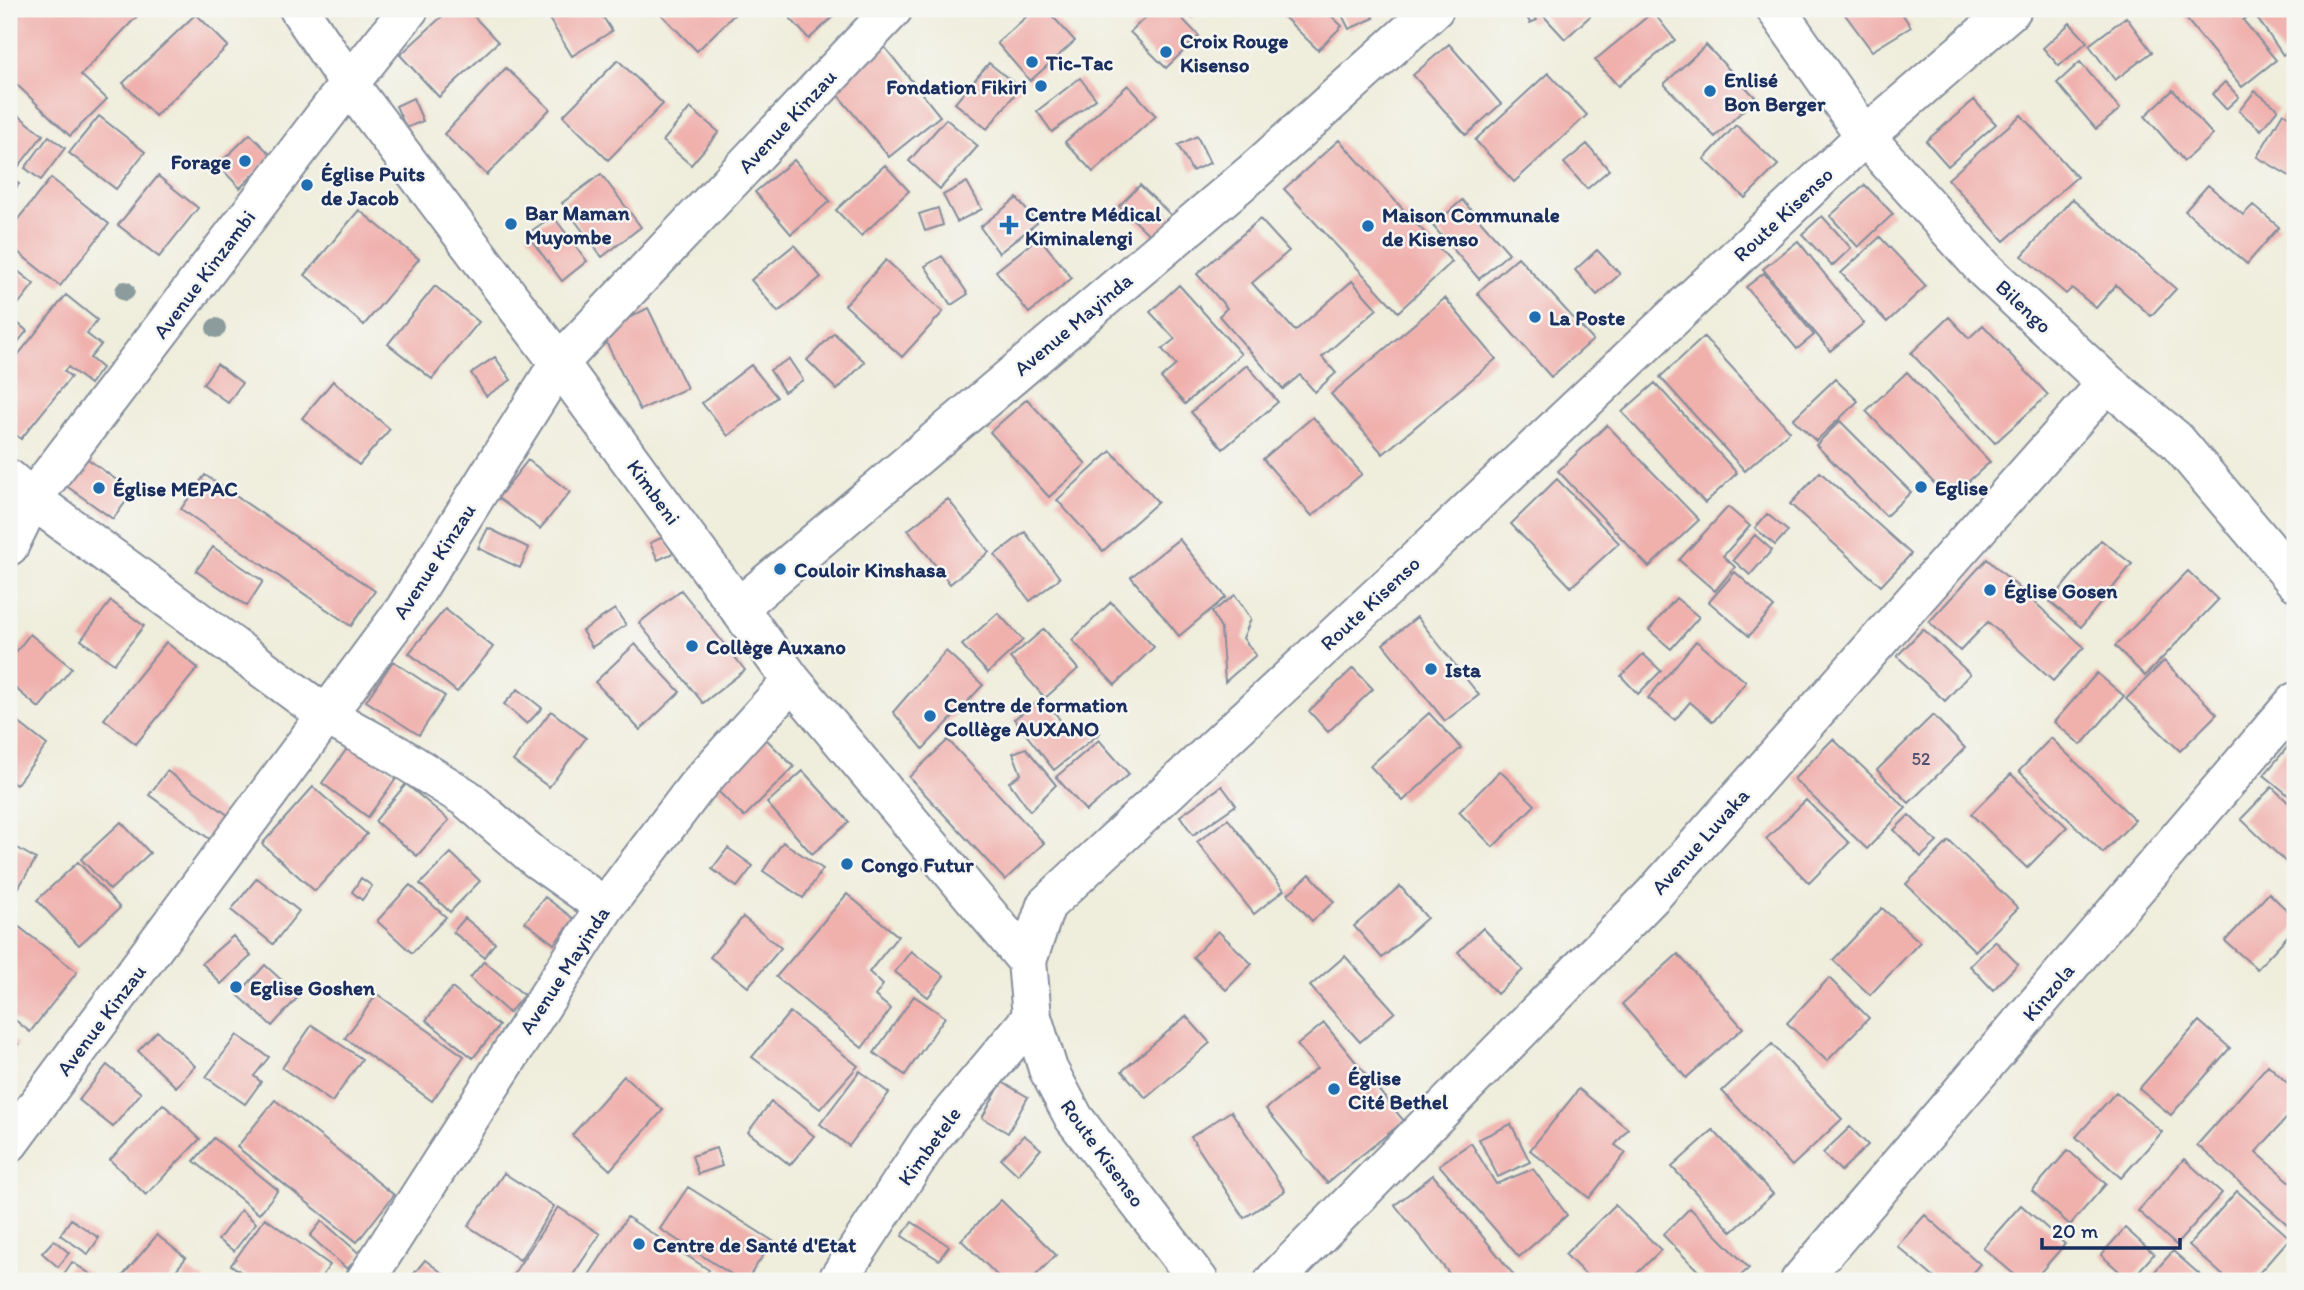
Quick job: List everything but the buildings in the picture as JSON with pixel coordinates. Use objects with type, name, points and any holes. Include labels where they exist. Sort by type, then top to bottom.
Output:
[{"type":"street","name":"Kimbeni","points":[[299,9],[349,84],[559,363],[792,681],[1027,961]]},
{"type":"street","name":"Avenue Kinzambi","points":[[9,546],[21,489],[409,9]]},
{"type":"street","name":"Avenue Kinzau","points":[[9,1143],[405,609],[559,363],[893,9]]},
{"type":"street","name":"Avenue Mayinda","points":[[738,607],[1252,173],[1434,9]]},
{"type":"street","name":"Bilengo","points":[[1776,9],[1865,136],[1986,271],[2107,383],[2176,440],[2295,581]]},
{"type":"street","name":"Route Kisenso","points":[[1199,1281],[1074,1118],[1048,1069],[1032,1017],[1027,961],[1046,905],[1865,136],[2012,9]]},
{"type":"street","name":"Avenue Luvaka","points":[[1274,1281],[1653,895],[2107,383]]},
{"type":"street","points":[[21,489],[327,715],[466,798],[537,859],[605,907]]},
{"type":"street","name":"Avenue Mayinda","points":[[365,1281],[605,907],[696,787],[792,681]]},
{"type":"street","name":"Kinzola","points":[[1800,1281],[2295,702]]},
{"type":"street","name":"Kimbetele","points":[[837,1281],[930,1139],[1032,1017]]},
{"type":"place","name":"Croix Rouge Kisenso","points":[[1166,52]]},
{"type":"place","name":"Tic-Tac","points":[[1032,62]]},
{"type":"place","name":"Fondation Fikiri","points":[[1041,86]]},
{"type":"place","name":"Enlisé Bon Berger","points":[[1710,91]]},
{"type":"place","name":"Forage","points":[[245,161]]},
{"type":"place","name":"Église Puits de Jacob","points":[[307,185]]},
{"type":"place","name":"Bar Maman Muyombe","points":[[511,224]]},
{"type":"place","name":"Centre Médical Kiminalengi","points":[[1009,225]]},
{"type":"place","name":"Maison Communale de Kisenso","points":[[1368,226]]},
{"type":"place","name":"La Poste","points":[[1535,317]]},
{"type":"place","name":"Eglise","points":[[1921,487]]},
{"type":"place","name":"Église MEPAC","points":[[99,488]]},
{"type":"place","name":"Couloir Kinshasa","points":[[780,569]]},
{"type":"place","name":"Église Gosen","points":[[1990,590]]},
{"type":"place","name":"Collège Auxano","points":[[692,646]]},
{"type":"place","name":"Ista","points":[[1431,669]]},
{"type":"place","name":"Centre de formation Collège AUXANO","points":[[930,716]]},
{"type":"place","name":"Congo Futur","points":[[847,864]]},
{"type":"place","name":"Eglise Goshen","points":[[236,987]]},
{"type":"place","name":"Église Cité Bethel","points":[[1334,1089]]},
{"type":"place","name":"Centre de Santé d'Etat","points":[[639,1244]]}]
